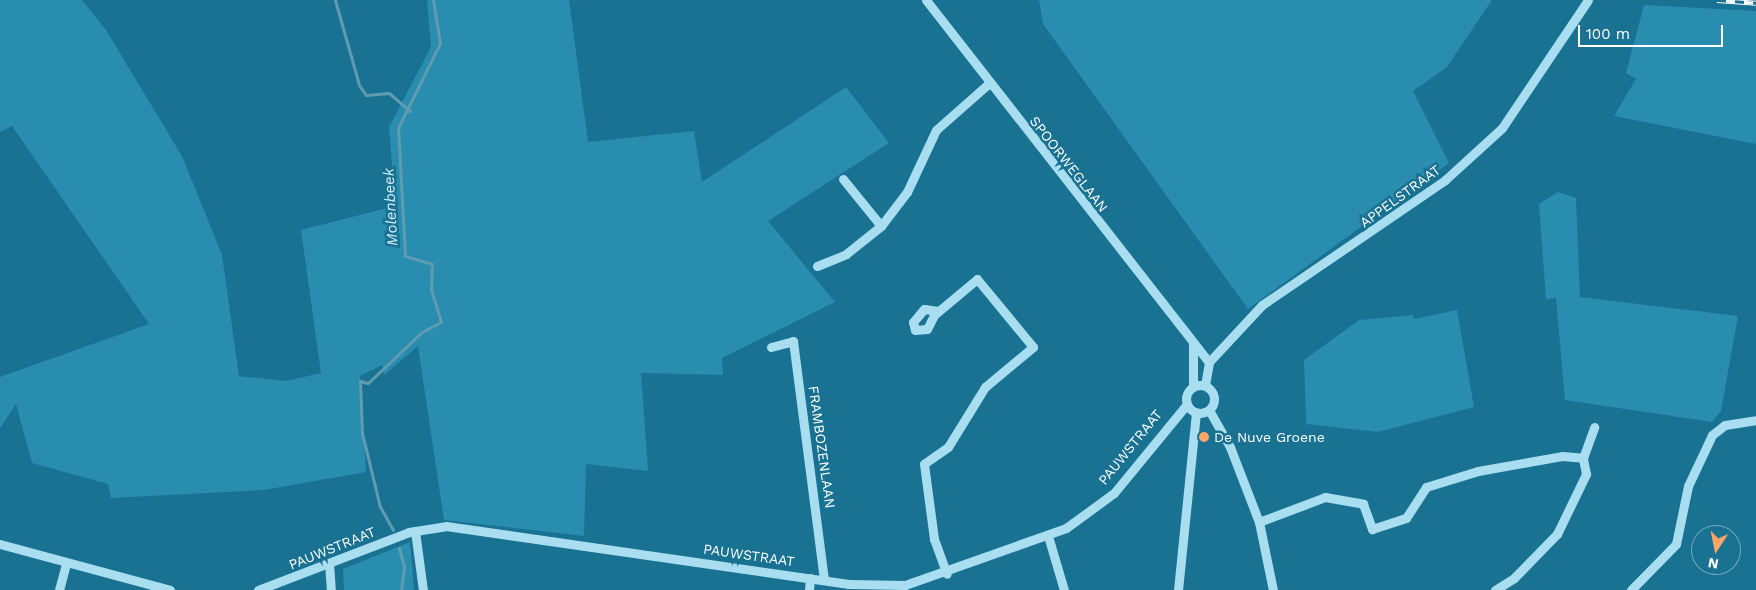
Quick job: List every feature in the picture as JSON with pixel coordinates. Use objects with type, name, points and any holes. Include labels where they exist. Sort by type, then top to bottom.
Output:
[{"type":"street","name":"SPOORWEGLAAN","points":[[926,0],[988,84],[1209,362]]},
{"type":"street","name":"APPELSTRAAT","points":[[1209,362],[1262,305],[1356,245],[1472,159],[1512,115],[1588,0]]},
{"type":"street","points":[[817,266],[846,254],[881,226],[907,192],[936,130],[988,84]]},
{"type":"street","points":[[843,179],[881,226]]},
{"type":"street","points":[[938,311],[977,279],[1032,347],[985,387],[948,447],[924,464],[934,539],[947,574]]},
{"type":"street","name":"FRAMBOZENLAAN","points":[[771,347],[793,341],[824,580]]},
{"type":"street","points":[[1193,343],[1193,386],[1187,404],[1196,413]]},
{"type":"street","points":[[1196,413],[1209,410],[1215,399],[1205,385],[1209,362]]},
{"type":"street","points":[[1193,386],[1205,385]]},
{"type":"street","name":"PAUWSTRAAT","points":[[258,590],[415,531],[446,526],[480,529],[824,580],[888,586],[947,574],[1048,536],[1114,493],[1187,404]]},
{"type":"street","points":[[1209,410],[1230,447],[1259,522],[1273,590]]},
{"type":"street","points":[[1178,590],[1196,413]]},
{"type":"street","points":[[1631,590],[1676,544],[1688,486],[1712,435],[1725,425],[1756,420]]},
{"type":"street","points":[[1495,590],[1514,578],[1557,534],[1586,474],[1583,458],[1594,427]]},
{"type":"street","points":[[1259,522],[1325,497],[1363,504],[1372,529],[1406,518],[1426,487],[1488,469],[1562,456],[1583,458]]},
{"type":"street","points":[[415,531],[423,590]]},
{"type":"street","points":[[1048,536],[1064,590]]},
{"type":"street","points":[[0,544],[66,564],[170,590]]},
{"type":"street","points":[[329,563],[331,590]]},
{"type":"street","points":[[59,590],[66,564]]},
{"type":"street","points":[[809,590],[810,578]]},
{"type":"shaded area","points":[[0,0],[82,0],[106,30],[182,156],[222,255],[239,376],[286,381],[321,373],[301,230],[395,206],[389,127],[431,47],[427,0],[569,0],[588,142],[694,131],[702,182],[846,87],[889,143],[768,221],[835,302],[722,358],[723,375],[641,373],[648,471],[586,464],[584,536],[444,520],[418,346],[384,375],[382,365],[360,376],[366,472],[264,490],[111,498],[108,484],[32,463],[16,404],[0,428],[0,377],[149,324],[12,126],[0,132]]},
{"type":"shaded area","points":[[1039,0],[1492,0],[1447,67],[1413,91],[1449,163],[1248,309],[1043,24]]},
{"type":"shaded area","points":[[1644,5],[1756,11],[1756,144],[1614,116],[1636,79],[1626,73]]},
{"type":"shaded area","points":[[1558,192],[1576,198],[1580,297],[1738,316],[1721,411],[1712,422],[1565,400],[1556,298],[1546,299],[1539,204]]},
{"type":"shaded area","points":[[1457,310],[1474,407],[1378,432],[1306,424],[1304,360],[1359,320],[1413,315],[1414,319]]},
{"type":"shaded area","points":[[410,542],[414,590],[344,590],[343,569]]},
{"type":"waterway","points":[[335,0],[359,85],[366,95],[389,93],[410,111]]},
{"type":"waterway","name":"Molenbeek","points":[[393,530],[380,507],[362,433],[360,381],[368,383],[422,332],[441,322],[431,289],[432,264],[405,256],[398,128],[440,43],[433,0]]},
{"type":"waterway","name":"Molenbeek","points":[[399,548],[404,567],[401,590]]},
{"type":"railway","points":[[1717,0],[1756,3]]},
{"type":"place","name":"De Nuve Groene","points":[[1204,437]]}]
